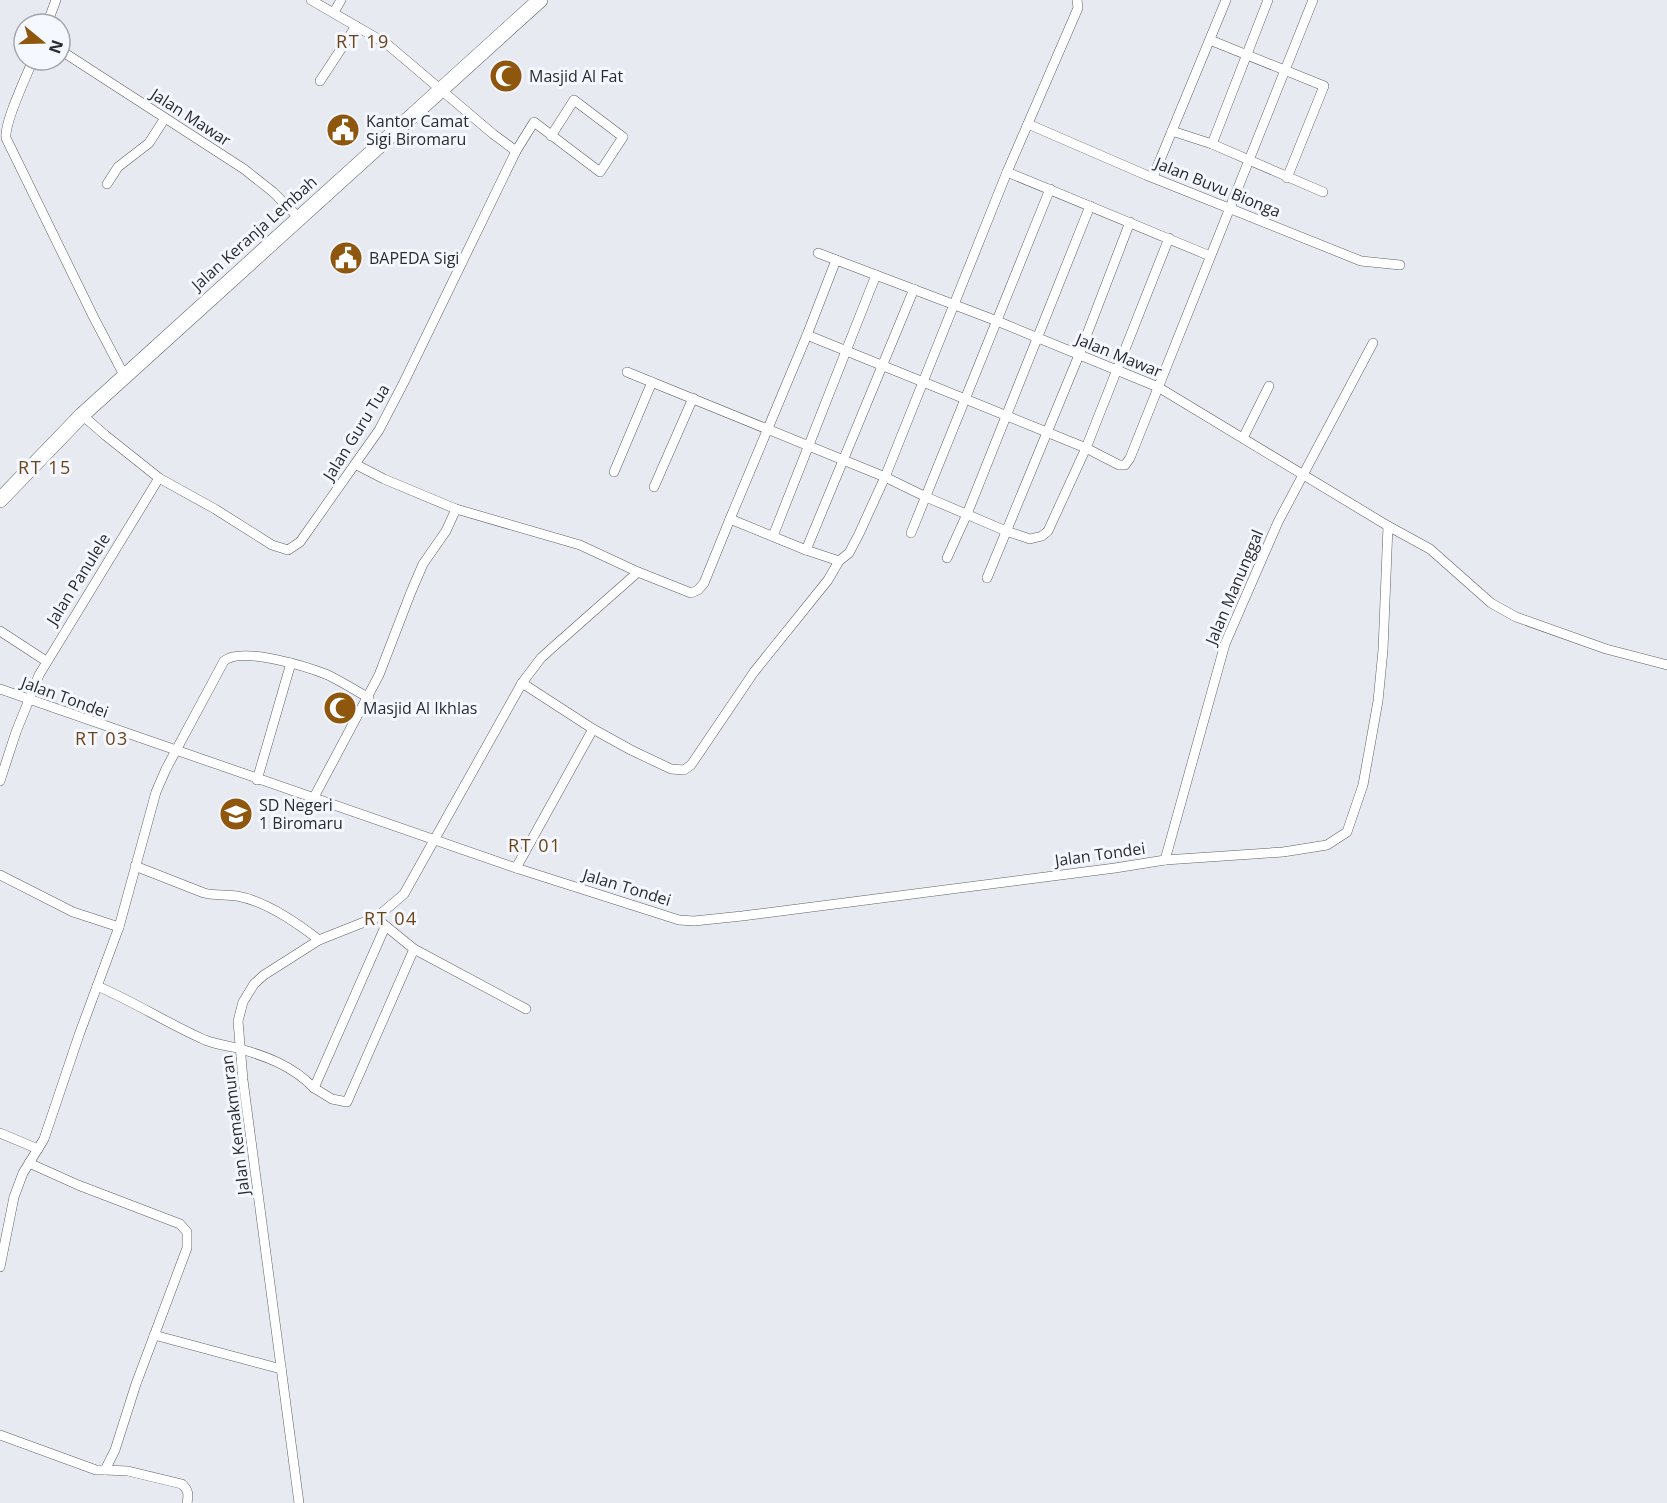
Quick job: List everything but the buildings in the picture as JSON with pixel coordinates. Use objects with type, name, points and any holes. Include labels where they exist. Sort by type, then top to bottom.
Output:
[{"type":"main road","name":"Jalan Keranja Lembah","points":[[0,500],[82,415],[540,0]]},
{"type":"street","points":[[311,0],[394,50],[516,151]]},
{"type":"street","points":[[334,12],[341,0]]},
{"type":"street","points":[[522,683],[630,750],[672,769],[684,770],[691,765],[754,672],[828,580],[838,561],[849,553],[885,477],[952,304],[1078,8],[1077,0]]},
{"type":"street","points":[[1153,177],[1226,0]]},
{"type":"street","points":[[1212,144],[1268,0]]},
{"type":"street","points":[[807,335],[1086,448],[1119,465],[1125,465],[1130,459],[1313,0]]},
{"type":"street","points":[[320,81],[356,26]]},
{"type":"street","points":[[1210,40],[1324,86],[1287,177]]},
{"type":"street","name":"Jalan Mawar","points":[[72,58],[244,169],[273,192],[299,218]]},
{"type":"street","points":[[28,72],[3,133],[125,377]]},
{"type":"street","points":[[574,100],[623,137],[600,171],[551,136],[574,100]]},
{"type":"street","points":[[0,113],[11,117]]},
{"type":"street","points":[[106,183],[118,167],[149,143],[165,118]]},
{"type":"street","name":"Jalan Guru Tua","points":[[82,415],[159,478],[215,509],[272,545],[288,550],[300,542],[379,430],[516,151],[534,122],[551,136]]},
{"type":"street","name":"Jalan Buvu Bionga","points":[[1028,124],[1361,261],[1400,265]]},
{"type":"street","points":[[1172,131],[1212,144],[1323,192]]},
{"type":"street","points":[[1007,172],[1210,256]]},
{"type":"street","points":[[911,533],[1050,189]]},
{"type":"street","points":[[947,558],[1007,416],[1090,206]]},
{"type":"street","points":[[987,578],[1130,222]]},
{"type":"street","points":[[627,372],[1030,539],[1042,536],[1048,531],[1086,448],[1169,238]]},
{"type":"street","name":"Jalan Mawar","points":[[818,253],[997,321],[1158,387],[1430,549],[1491,603],[1516,617],[1606,649],[1667,665]]},
{"type":"street","points":[[355,465],[456,509],[579,545],[685,591],[691,593],[697,591],[708,575],[836,260]]},
{"type":"street","points":[[773,536],[876,275]]},
{"type":"street","points":[[806,550],[914,289]]},
{"type":"street","name":"Jalan Manunggal","points":[[1165,860],[1225,644],[1278,522],[1373,343]]},
{"type":"street","points":[[614,472],[652,382]]},
{"type":"street","points":[[1243,438],[1269,386]]},
{"type":"street","points":[[654,487],[693,398]]},
{"type":"street","name":"Jalan Panulele","points":[[0,781],[28,699],[46,661],[159,478]]},
{"type":"street","points":[[313,799],[369,698],[423,564],[446,531],[456,509]]},
{"type":"street","points":[[730,519],[838,561]]},
{"type":"street","name":"Jalan Tondei","points":[[0,689],[175,752],[516,868],[688,921],[795,910],[1165,860],[1283,852],[1327,845],[1347,832],[1363,785],[1378,701],[1383,650],[1388,526]]},
{"type":"street","name":"Jalan Kemakmuran","points":[[299,1503],[243,1080],[238,1022],[243,1002],[247,992],[264,975],[319,940],[376,916],[405,894],[522,683],[541,658],[638,572]]},
{"type":"street","points":[[0,631],[46,661]]},
{"type":"street","points":[[0,1267],[14,1197],[51,1119],[78,1035],[119,927],[153,802],[165,769],[224,661],[229,657],[247,656],[291,663],[327,675],[369,698]]},
{"type":"street","points":[[256,780],[291,663]]},
{"type":"street","points":[[516,868],[593,729]]},
{"type":"street","points":[[135,866],[214,896],[231,895],[249,899],[280,913],[319,940]]},
{"type":"street","points":[[0,875],[73,912],[119,927]]},
{"type":"street","points":[[376,916],[385,927],[414,949],[526,1009]]},
{"type":"street","points":[[314,1088],[385,927]]},
{"type":"street","points":[[97,987],[135,1003],[208,1041],[270,1059],[298,1072],[314,1088],[332,1099],[347,1102],[414,949]]},
{"type":"street","points":[[0,1133],[38,1149]]},
{"type":"street","points":[[29,1163],[184,1227],[187,1232],[187,1248],[136,1384],[115,1450],[105,1470]]},
{"type":"street","points":[[154,1335],[281,1369]]},
{"type":"street","points":[[0,1435],[96,1470],[128,1471],[182,1484],[189,1494],[187,1503]]},
{"type":"place","name":"Masjid Al Fat","points":[[506,76]]},
{"type":"place","name":"Kantor Camat Sigi Biromaru","points":[[343,130]]},
{"type":"place","name":"BAPEDA Sigi","points":[[346,258]]},
{"type":"place","name":"Masjid Al Ikhlas","points":[[340,708]]},
{"type":"place","name":"SD Negeri 1 Biromaru","points":[[236,814]]},
{"type":"district","name":"RT 19","points":[[363,42]]},
{"type":"district","name":"RT 15","points":[[45,468]]},
{"type":"district","name":"RT 03","points":[[102,739]]},
{"type":"district","name":"RT 01","points":[[535,846]]},
{"type":"district","name":"RT 04","points":[[391,919]]}]
